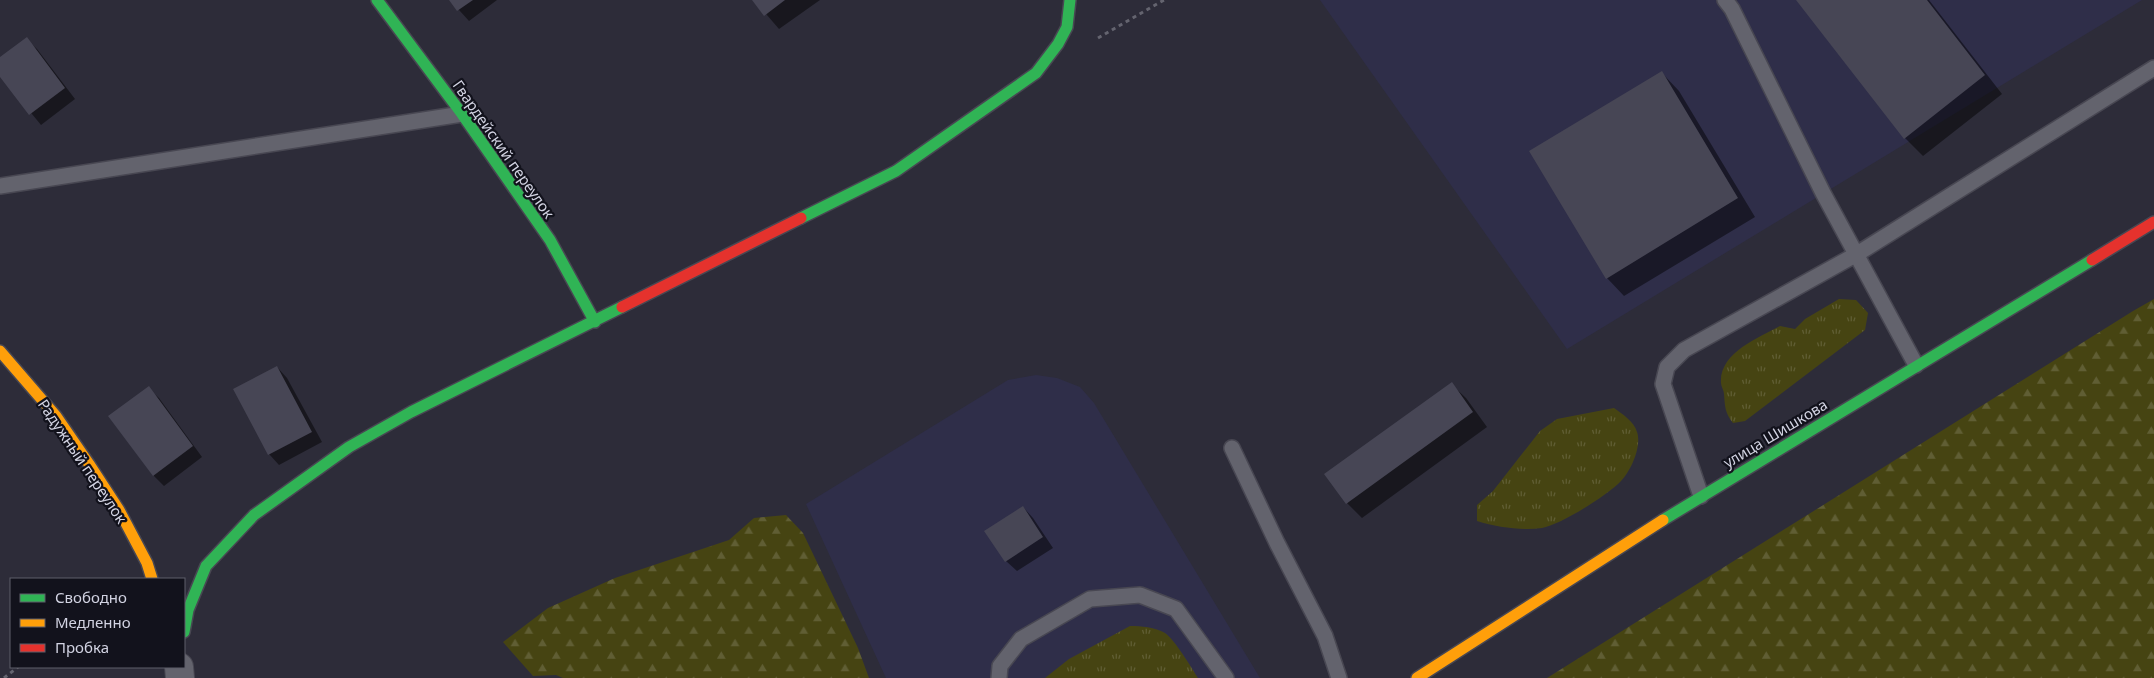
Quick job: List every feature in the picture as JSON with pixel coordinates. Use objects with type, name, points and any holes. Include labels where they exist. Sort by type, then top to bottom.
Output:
[{"type":"street","name":"Гвардейский переулок","points":[[377,0],[462,114],[550,240],[595,322]]},
{"type":"street","points":[[185,626],[188,610],[206,566],[254,515],[350,447],[403,416],[896,172],[1036,73],[1058,44],[1067,27],[1070,5]]},
{"type":"street","name":"улица Шишкова","points":[[1418,678],[1700,496],[2154,222]]},
{"type":"street","name":"Радужный переулок","points":[[0,351],[56,416],[120,510],[147,563],[152,578]]},
{"type":"lane","points":[[1725,0],[1732,9],[1823,193],[1916,365]]},
{"type":"lane","points":[[1700,496],[1662,384],[1667,367],[1684,350],[1857,254],[2154,68]]},
{"type":"lane","points":[[0,186],[462,114]]},
{"type":"lane","points":[[1232,448],[1277,543],[1325,636],[1339,678]]},
{"type":"lane","points":[[999,678],[1000,666],[1021,639],[1090,599],[1140,595],[1176,609],[1226,678]]},
{"type":"path","points":[[1096,39],[1164,0]]},
{"type":"path","points":[[4,678],[17,668]]},
{"type":"shaded area","points":[[1320,0],[2142,0],[1567,349]]},
{"type":"shaded area","points":[[1036,375],[1057,378],[1080,387],[1094,403],[1260,678],[886,678],[806,504],[1008,380]]},
{"type":"green space","points":[[1839,299],[1856,300],[1868,313],[1865,330],[1745,421],[1733,423],[1726,410],[1721,383],[1722,372],[1726,363],[1751,341],[1780,326],[1795,329],[1805,319]]},
{"type":"green space","points":[[2154,299],[2154,678],[1547,678],[2133,311]]},
{"type":"green space","points":[[1614,408],[1633,424],[1638,438],[1637,451],[1632,465],[1625,477],[1615,487],[1571,516],[1542,528],[1509,528],[1477,521],[1477,505],[1493,491],[1540,431],[1557,419]]},
{"type":"green space","points":[[786,515],[803,533],[858,648],[869,678],[563,678],[556,675],[533,676],[503,642],[548,608],[615,578],[729,540],[754,518]]},
{"type":"green space","points":[[1130,626],[1152,628],[1169,636],[1198,678],[1045,678],[1069,659]]},
{"type":"building","points":[[449,0],[473,0],[457,11]]},
{"type":"building","points":[[752,0],[785,0],[764,16]]},
{"type":"building","points":[[1796,0],[1927,0],[1985,75],[1904,139]]},
{"type":"building","points":[[27,37],[65,88],[29,115],[0,77],[0,57]]},
{"type":"building","points":[[1662,71],[1738,198],[1606,279],[1529,151]]},
{"type":"building","points":[[277,366],[312,432],[268,455],[233,389]]},
{"type":"building","points":[[1452,382],[1473,412],[1346,504],[1324,474]]},
{"type":"building","points":[[149,386],[193,446],[153,476],[108,416]]},
{"type":"building","points":[[1023,506],[1043,537],[1005,562],[984,531]]},
{"type":"traffic: fast","points":[[377,0],[462,114],[550,240],[595,322]]},
{"type":"traffic: fast","points":[[801,218],[896,171],[1036,73],[1058,44],[1067,27],[1070,0]]},
{"type":"traffic: fast","points":[[1663,520],[2092,260]]},
{"type":"traffic: fast","points":[[185,626],[188,610],[206,566],[254,515],[349,447],[411,412],[622,307]]},
{"type":"traffic: slow","points":[[0,351],[56,416],[89,464],[119,510],[147,563],[152,578]]},
{"type":"traffic: slow","points":[[1417,678],[1663,520]]},
{"type":"traffic: jam","points":[[622,307],[801,218]]},
{"type":"traffic: jam","points":[[2092,260],[2154,222]]}]
